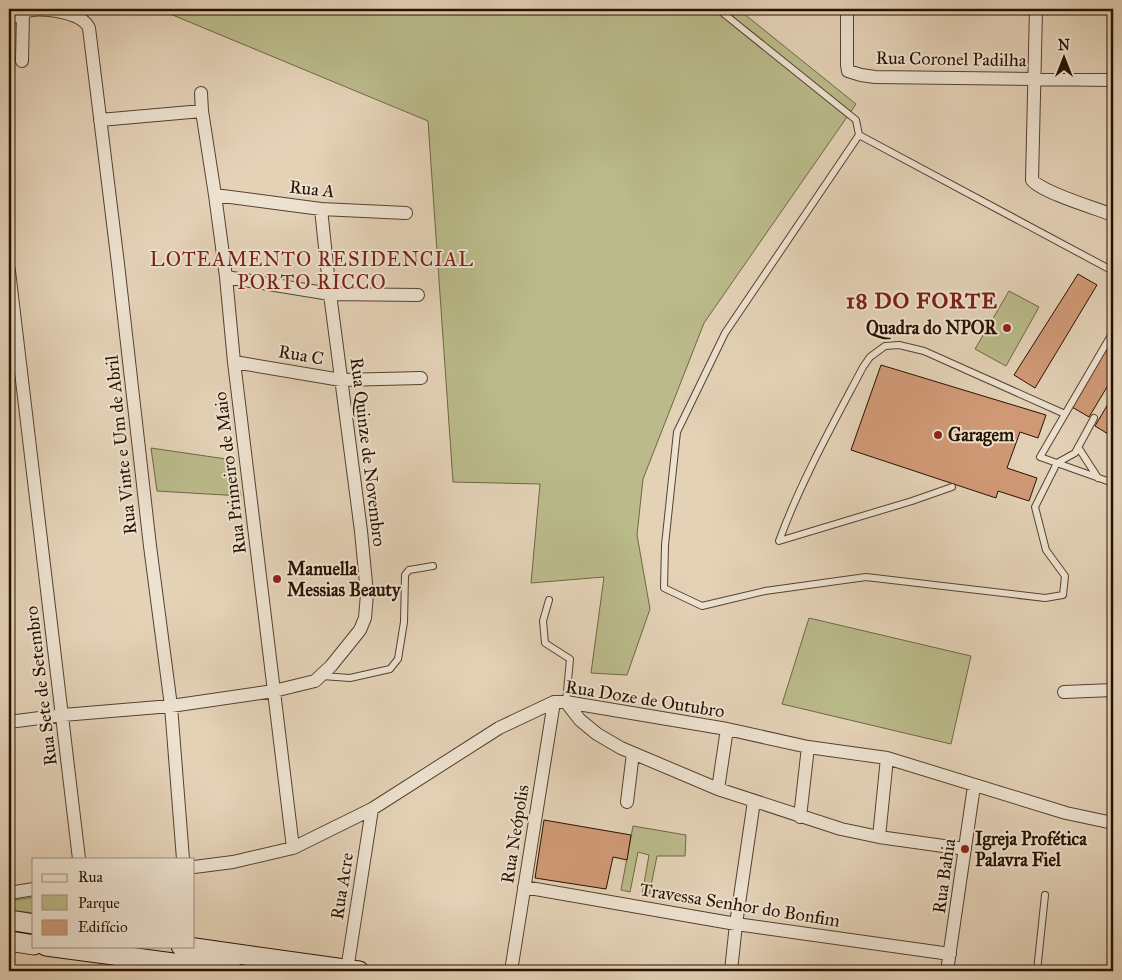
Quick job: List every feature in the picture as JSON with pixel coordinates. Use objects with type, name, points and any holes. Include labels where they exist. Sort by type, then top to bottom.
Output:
[{"type":"main road","points":[[9,920],[32,924]]},
{"type":"main road","points":[[9,941],[32,945]]},
{"type":"main road","points":[[56,948],[137,965],[233,971]]},
{"type":"main road","points":[[195,948],[353,970]]},
{"type":"street","name":"Rua Coronel Padilha","points":[[847,9],[846,48],[848,71],[861,75],[1113,80]]},
{"type":"street","points":[[1036,9],[1032,180],[1042,188],[1113,215]]},
{"type":"street","name":"Rua Vinte e Um de Abril","points":[[25,11],[42,10],[72,15],[84,21],[89,28],[150,546],[171,706],[183,858]]},
{"type":"street","points":[[9,18],[25,11],[22,61]]},
{"type":"street","name":"Rua Primeiro de Maio","points":[[201,93],[226,277],[234,362],[292,848]]},
{"type":"street","points":[[100,120],[202,111]]},
{"type":"street","name":"Rua A","points":[[215,195],[321,209],[406,213]]},
{"type":"street","name":"Rua Quinze de Novembro","points":[[318,678],[332,666],[360,630],[367,610],[361,531],[330,294],[321,209]]},
{"type":"street","name":"Rua Sete de Setembro","points":[[9,271],[14,359],[63,715],[79,858]]},
{"type":"street","points":[[226,277],[330,294],[418,295]]},
{"type":"street","name":"Rua C","points":[[234,362],[341,380],[421,378]]},
{"type":"street","points":[[9,722],[63,715],[171,706],[274,691],[318,678]]},
{"type":"street","points":[[1064,692],[1113,690]]},
{"type":"street","points":[[560,702],[597,734],[633,753],[718,789],[841,829],[879,837],[965,849]]},
{"type":"street","name":"Rua Doze de Outubro","points":[[195,867],[233,862],[292,848],[372,809],[499,728],[560,702],[726,730],[808,747],[887,758],[1066,813],[1113,823]]},
{"type":"street","name":"Rua Neópolis","points":[[511,971],[524,886],[560,702]]},
{"type":"street","points":[[718,789],[726,730]]},
{"type":"street","points":[[800,817],[808,747]]},
{"type":"street","points":[[627,802],[633,753]]},
{"type":"street","points":[[879,837],[887,758]]},
{"type":"street","name":"Rua Bahia","points":[[947,971],[974,786]]},
{"type":"street","points":[[731,971],[754,800]]},
{"type":"street","name":"Rua Acre","points":[[353,970],[372,809]]},
{"type":"street","name":"Travessa Senhor do Bonfim","points":[[524,886],[736,924],[950,954]]},
{"type":"street","points":[[9,893],[32,889]]},
{"type":"lane","points":[[718,9],[856,120],[859,135],[725,333],[677,432],[665,546],[664,588],[702,606],[764,590],[866,577],[1045,598],[1063,595],[1066,576],[1046,550],[1035,507],[1057,463],[1075,453],[1094,418]]},
{"type":"lane","points":[[859,135],[1113,271]]},
{"type":"lane","points":[[1113,332],[1040,457],[1113,483]]},
{"type":"lane","points":[[952,487],[779,541],[819,450],[863,367],[870,357],[886,346],[899,345],[924,351],[1065,414]]},
{"type":"lane","points":[[1078,447],[1098,478]]},
{"type":"lane","points":[[318,678],[350,678],[390,669],[398,659],[404,622],[405,575],[409,570],[433,566]]},
{"type":"lane","points":[[549,600],[543,621],[545,643],[570,659],[560,702]]},
{"type":"lane","points":[[1037,971],[1045,895]]},
{"type":"green space","points":[[158,9],[738,9],[856,104],[704,323],[643,479],[637,535],[650,609],[627,675],[591,673],[604,577],[531,583],[540,484],[453,482],[428,121]]},
{"type":"green space","name":"Quadra do NPOR","points":[[1009,291],[1039,307],[1006,366],[975,349]]},
{"type":"green space","points":[[151,448],[233,460],[241,496],[157,491]]},
{"type":"green space","points":[[809,618],[971,656],[951,744],[782,704]]},
{"type":"green space","points":[[633,826],[686,835],[685,856],[657,856],[649,896],[642,895],[649,855],[638,852],[630,892],[621,890]]},
{"type":"green space","points":[[32,897],[32,913],[9,910],[9,901]]},
{"type":"building","points":[[1078,274],[1097,285],[1035,388],[1014,375]]},
{"type":"building","points":[[1113,337],[1113,377],[1089,417],[1072,407]]},
{"type":"building","name":"Garagem","points":[[881,365],[1046,415],[1038,438],[1020,432],[1007,468],[1037,478],[1029,501],[998,491],[996,498],[851,450]]},
{"type":"building","points":[[1108,404],[1113,407],[1113,437],[1095,426]]},
{"type":"building","points":[[544,820],[631,835],[627,860],[613,857],[606,889],[535,878]]},
{"type":"place","name":"Quadra do NPOR","points":[[1007,328]]},
{"type":"place","name":"Garagem","points":[[938,435]]},
{"type":"place","name":"Manuella Messias Beauty","points":[[277,579]]},
{"type":"place","name":"Igreja Profética Palavra Fiel","points":[[965,849]]},
{"type":"district","name":"LOTEAMENTO RESIDENCIAL PORTO RICCO","points":[[312,270]]},
{"type":"district","name":"18 DO FORTE","points":[[922,300]]}]
